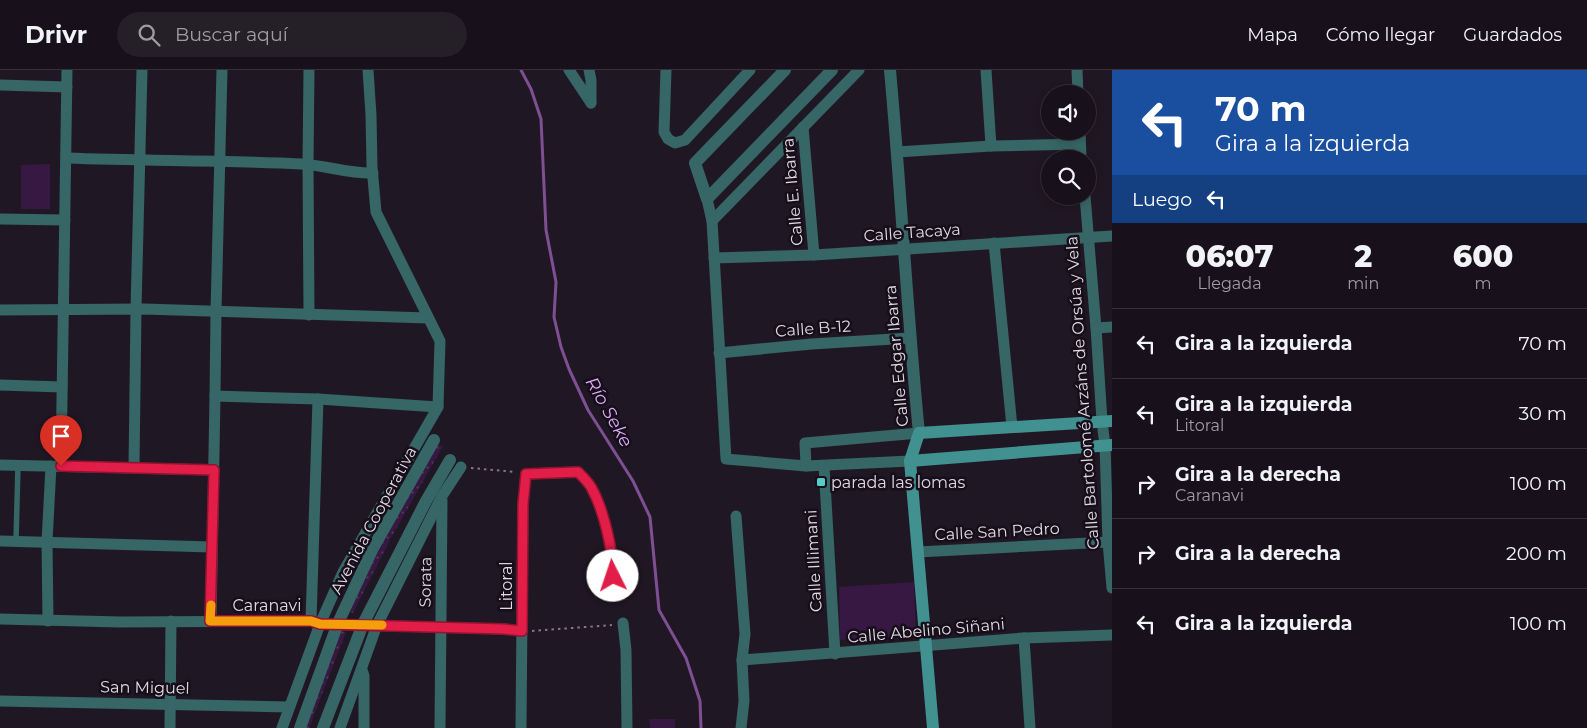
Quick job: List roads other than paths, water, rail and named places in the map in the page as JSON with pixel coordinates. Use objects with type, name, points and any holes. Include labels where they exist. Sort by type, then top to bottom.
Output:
[{"type":"main road","points":[[919,433],[1107,421]]},
{"type":"main road","name":"Calle Edgar Ibarra","points":[[919,433],[910,461],[933,728]]},
{"type":"main road","points":[[910,461],[1109,446]]},
{"type":"street","points":[[48,621],[47,542],[56,466],[62,387],[67,70]]},
{"type":"street","points":[[134,467],[142,70]]},
{"type":"street","points":[[210,621],[222,70]]},
{"type":"street","points":[[309,70],[309,315]]},
{"type":"street","points":[[282,728],[315,622],[438,406],[440,341],[376,212],[368,70]]},
{"type":"street","points":[[569,70],[591,103],[589,70]]},
{"type":"street","points":[[666,70],[664,132],[668,139],[675,143],[685,140],[750,70]]},
{"type":"street","points":[[707,199],[832,70]]},
{"type":"street","points":[[712,221],[859,70]]},
{"type":"street","name":"Calle Edgar Ibarra","points":[[890,70],[919,433]]},
{"type":"street","points":[[986,70],[991,146]]},
{"type":"street","points":[[1077,70],[1078,85]]},
{"type":"street","points":[[782,71],[695,163],[712,221],[726,459],[806,466],[910,461]]},
{"type":"street","points":[[0,85],[67,87]]},
{"type":"street","name":"Calle E. Ibarra","points":[[803,127],[814,255]]},
{"type":"street","points":[[1080,140],[1081,150]]},
{"type":"street","points":[[897,152],[991,146],[1080,144]]},
{"type":"street","points":[[66,158],[220,160],[308,164],[362,174],[373,173]]},
{"type":"street","name":"Calle Bartolomé Arzáns de Orsúa y Vela","points":[[1086,205],[1096,328],[1109,446],[1108,542],[1112,588]]},
{"type":"street","points":[[0,219],[65,220]]},
{"type":"street","name":"Calle Tacaya","points":[[714,258],[814,255],[1112,236]]},
{"type":"street","points":[[994,243],[1012,427]]},
{"type":"street","points":[[0,310],[136,309],[428,318]]},
{"type":"street","points":[[1096,328],[1112,327]]},
{"type":"street","name":"Calle B-12","points":[[719,353],[812,344],[910,338]]},
{"type":"street","points":[[0,385],[62,387]]},
{"type":"street","points":[[215,396],[318,399],[438,406]]},
{"type":"street","points":[[315,622],[318,399]]},
{"type":"street","points":[[806,466],[805,443],[919,433]]},
{"type":"street","name":"Avenida Cooperativa","points":[[300,728],[338,623],[373,548],[434,440]]},
{"type":"street","points":[[340,728],[377,625],[442,496],[456,464]]},
{"type":"street","points":[[323,728],[363,624],[426,501],[456,464]]},
{"type":"street","points":[[0,465],[214,470]]},
{"type":"street","name":"Calle Illimani","points":[[824,466],[835,654]]},
{"type":"street","name":"Litoral","points":[[521,728],[523,504],[526,474],[578,472],[591,487],[600,510],[613,558],[613,576]]},
{"type":"street","name":"Sorata","points":[[440,728],[442,496]]},
{"type":"street","points":[[736,516],[745,634],[742,660],[744,701],[741,728]]},
{"type":"street","points":[[0,541],[212,547]]},
{"type":"street","name":"Calle San Pedro","points":[[918,552],[1108,542]]},
{"type":"street","name":"Caranavi","points":[[0,619],[121,622],[315,622],[522,631]]},
{"type":"street","points":[[170,728],[171,621]]},
{"type":"street","points":[[623,623],[626,650],[627,728]]},
{"type":"street","name":"Calle Abelino Siñani","points":[[742,660],[1024,638],[1112,634]]},
{"type":"street","points":[[1024,638],[1030,728]]},
{"type":"street","points":[[361,669],[364,676],[364,728]]},
{"type":"street","name":"San Miguel","points":[[0,701],[289,707]]},
{"type":"lane","points":[[16,541],[18,465]]},
{"type":"waterway","name":"Río Seke","points":[[521,70],[531,89],[541,119],[546,230],[556,282],[554,317],[561,347],[588,410],[633,481],[650,517],[659,610],[686,658],[700,701],[701,728]]},
{"type":"place","name":"parada las lomas","points":[[821,482]]}]
